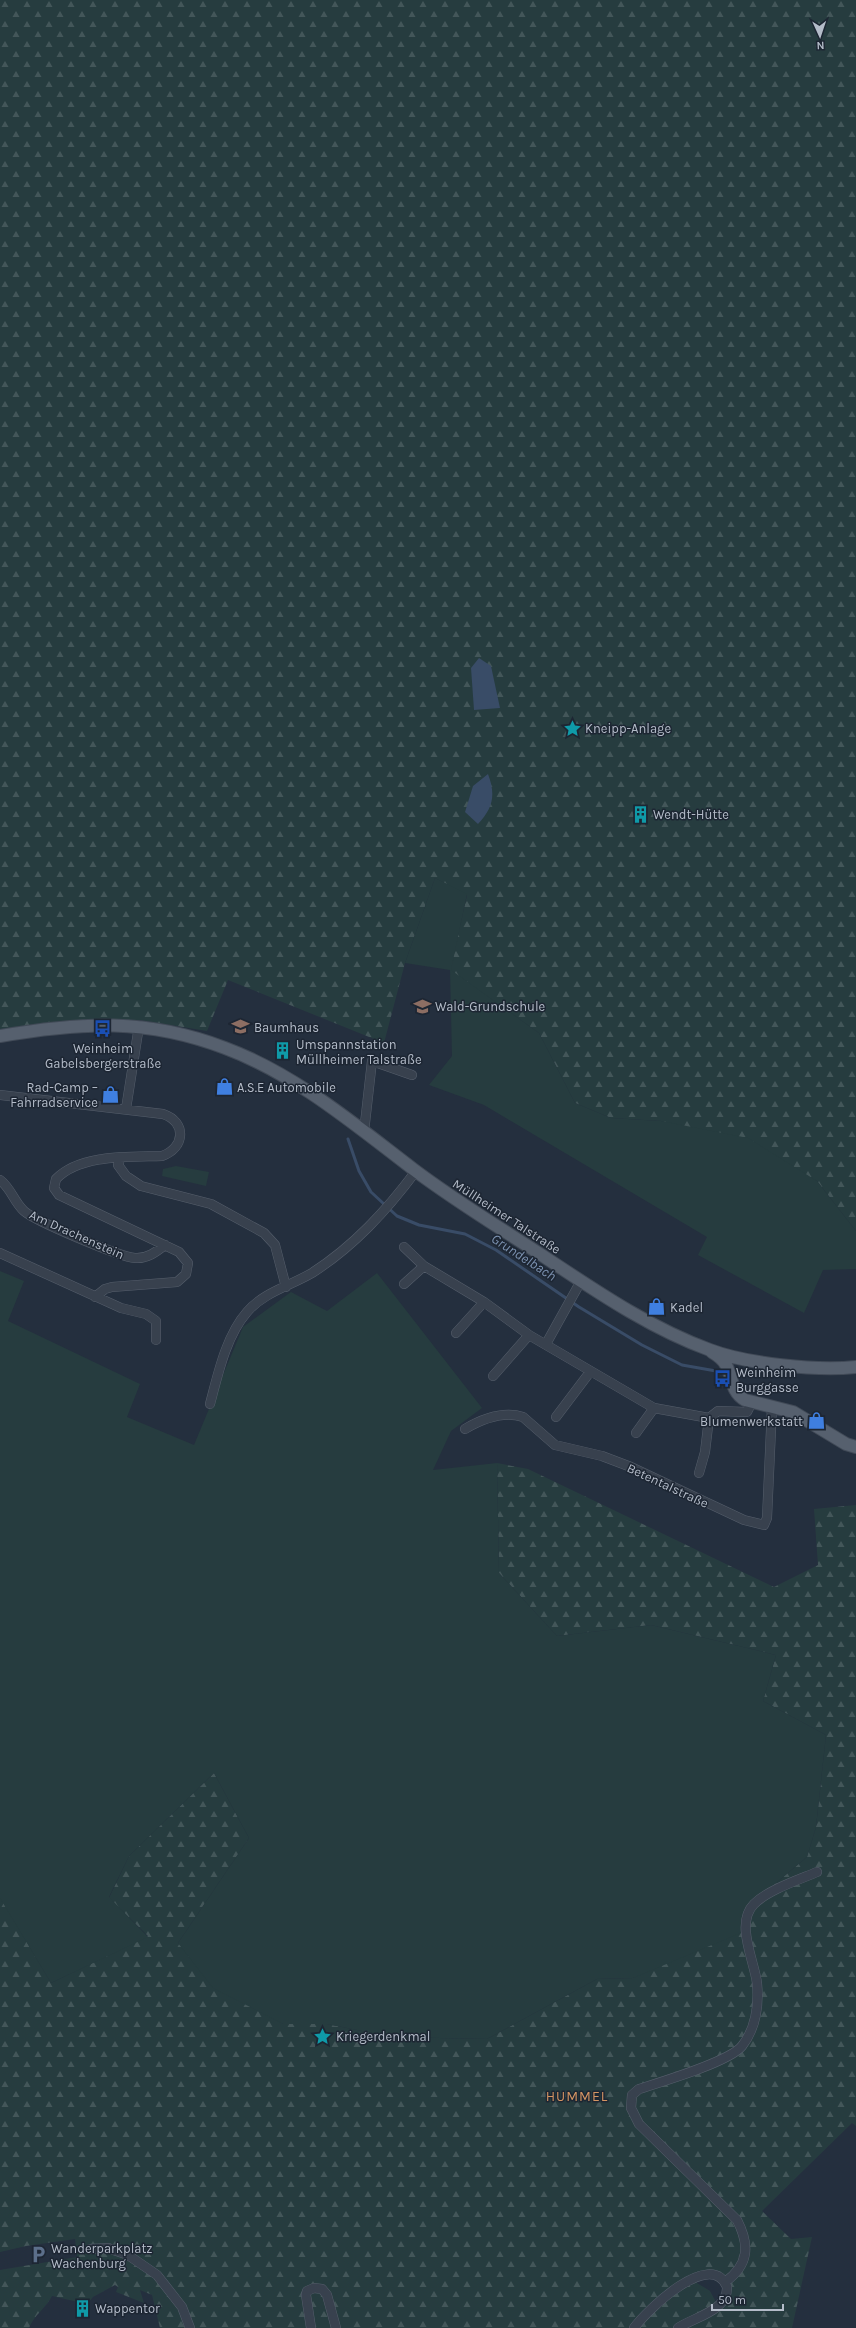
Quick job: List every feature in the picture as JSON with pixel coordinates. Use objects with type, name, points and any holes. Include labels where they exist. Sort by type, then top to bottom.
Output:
[{"type":"main road","name":"Müllheimer Talstraße","points":[[0,1036],[63,1027],[101,1024],[139,1026],[164,1031],[226,1048],[270,1069],[329,1106],[459,1202],[581,1281],[653,1323],[711,1351],[759,1362],[827,1368],[856,1367]]},
{"type":"main road","points":[[711,1351],[726,1364],[737,1394],[745,1400],[802,1416],[846,1444],[856,1447]]},
{"type":"main road","points":[[729,1371],[741,1357]]},
{"type":"street","points":[[0,1095],[126,1109],[139,1026]]},
{"type":"street","points":[[364,1132],[372,1061],[412,1075]]},
{"type":"street","name":"Am Drachenstein","points":[[95,1297],[105,1289],[112,1287],[177,1282],[186,1274],[188,1263],[179,1252],[56,1192],[56,1179],[72,1167],[93,1160],[162,1156],[170,1154],[178,1144],[180,1129],[175,1119],[170,1116],[126,1109]]},
{"type":"street","points":[[120,1159],[118,1164],[121,1171],[141,1186],[211,1204],[243,1220],[264,1233],[275,1245],[286,1287]]},
{"type":"street","points":[[210,1404],[228,1345],[247,1312],[262,1297],[286,1287],[337,1256],[384,1213],[416,1171]]},
{"type":"street","name":"Am Drachenstein","points":[[0,1180],[7,1185],[17,1204],[34,1217],[125,1256],[142,1258],[155,1253],[165,1245]]},
{"type":"street","points":[[404,1247],[424,1266],[484,1302],[529,1335],[654,1408],[709,1418]]},
{"type":"street","points":[[0,1253],[121,1308],[146,1314],[156,1321],[156,1340]]},
{"type":"street","points":[[404,1284],[424,1266]]},
{"type":"street","points":[[546,1344],[581,1281]]},
{"type":"street","points":[[456,1333],[484,1302]]},
{"type":"street","points":[[493,1376],[529,1335]]},
{"type":"street","points":[[556,1417],[590,1372]]},
{"type":"street","points":[[699,1473],[705,1452],[709,1418],[712,1414],[718,1411],[747,1412],[752,1402]]},
{"type":"street","name":"Betentalstraße","points":[[465,1429],[479,1421],[500,1416],[517,1415],[523,1418],[555,1445],[602,1456],[631,1467],[744,1520],[764,1524],[767,1518],[772,1407]]},
{"type":"street","points":[[636,1433],[654,1408]]},
{"type":"street","points":[[726,2281],[739,2269],[744,2259],[746,2247],[745,2235],[737,2220],[639,2124],[631,2108],[632,2095],[639,2089],[712,2064],[741,2047],[756,2018],[757,1983],[746,1932],[749,1913],[754,1904],[763,1897],[816,1872]]},
{"type":"street","points":[[90,2249],[108,2248],[128,2254],[157,2275],[182,2307],[190,2328]]},
{"type":"street","points":[[634,2328],[658,2303],[701,2274],[710,2273],[726,2281]]},
{"type":"street","points":[[678,2328],[722,2303],[727,2294],[726,2281]]},
{"type":"street","points":[[311,2328],[306,2295],[307,2291],[314,2288],[322,2289],[327,2295],[336,2328]]},
{"type":"green space","points":[[0,0],[856,0],[856,1231],[817,1181],[661,1121],[611,1118],[575,1103],[539,1033],[450,970],[467,895],[435,878],[405,963],[384,1043],[228,980],[207,1031],[140,1020],[0,1029]]},
{"type":"green space","points":[[435,878],[467,894],[451,970],[539,1033],[575,1103],[611,1118],[661,1121],[748,1138],[817,1181],[856,1231],[856,1269],[823,1270],[804,1313],[698,1255],[707,1237],[484,1105],[429,1085],[452,1056],[450,970],[405,963]]},
{"type":"green space","points":[[176,1166],[209,1172],[206,1186],[162,1176],[163,1169]]},
{"type":"green space","points":[[0,1271],[24,1281],[8,1321],[140,1384],[127,1417],[194,1445],[243,1327],[291,1292],[327,1311],[377,1273],[482,1408],[451,1431],[433,1470],[497,1463],[499,1573],[557,1636],[651,1625],[776,1655],[763,1701],[826,1735],[816,1827],[807,1857],[757,1899],[743,1932],[633,1978],[597,1979],[487,2039],[392,2037],[327,2024],[283,2024],[213,1988],[178,1943],[249,1838],[214,1773],[129,1856],[109,1897],[148,1937],[51,1983],[0,1898]]},
{"type":"green space","points":[[497,1463],[528,1469],[774,1587],[818,1565],[814,1509],[856,1505],[856,2126],[852,2123],[762,2211],[791,2239],[812,2237],[792,2328],[160,2328],[152,2295],[140,2290],[144,2303],[116,2292],[118,2287],[115,2285],[93,2297],[87,2304],[52,2296],[31,2323],[29,2328],[0,2328],[0,2270],[77,2257],[75,2239],[26,2246],[0,2252],[0,1897],[51,1983],[148,1936],[109,1898],[129,1856],[214,1773],[249,1838],[178,1943],[283,2024],[327,2024],[392,2037],[487,2039],[597,1979],[633,1978],[757,1899],[807,1857],[816,1827],[826,1735],[763,1701],[776,1655],[651,1625],[557,1636],[499,1573]],"holes":[[[718,2276],[727,2294],[718,2306],[710,2291],[692,2280]]]},
{"type":"water","points":[[479,658],[491,666],[500,708],[474,710],[471,668]]},
{"type":"water","points":[[488,774],[492,788],[492,801],[487,812],[478,824],[465,812],[473,786]]},
{"type":"waterway","name":"Grundelbach","points":[[348,1139],[359,1171],[371,1192],[397,1216],[419,1225],[465,1234],[496,1250],[579,1307],[642,1345],[682,1365],[716,1371]]},
{"type":"place","name":"Kneipp-Anlage","points":[[572,728]]},
{"type":"place","name":"Wendt-Hütte","points":[[640,814]]},
{"type":"place","name":"Wald-Grundschule","points":[[422,1006]]},
{"type":"place","name":"Baumhaus","points":[[241,1027]]},
{"type":"place","name":"Weinheim Gabelsbergerstraße","points":[[103,1029]]},
{"type":"place","name":"Umspannstation Müllheimer Talstraße","points":[[283,1051]]},
{"type":"place","name":"A.S.E Automobile","points":[[224,1087]]},
{"type":"place","name":"Rad-Camp – Fahrradservice","points":[[111,1094]]},
{"type":"place","name":"Kadel","points":[[657,1307]]},
{"type":"place","name":"Weinheim Burggasse","points":[[723,1379]]},
{"type":"place","name":"Blumenwerkstatt","points":[[816,1421]]},
{"type":"place","name":"Kriegerdenkmal","points":[[323,2036]]},
{"type":"place","name":"Wanderparkplatz Wachenburg","points":[[38,2255]]},
{"type":"place","name":"Wappentor","points":[[82,2308]]},
{"type":"district","name":"HUMMEL","points":[[577,2096]]}]
